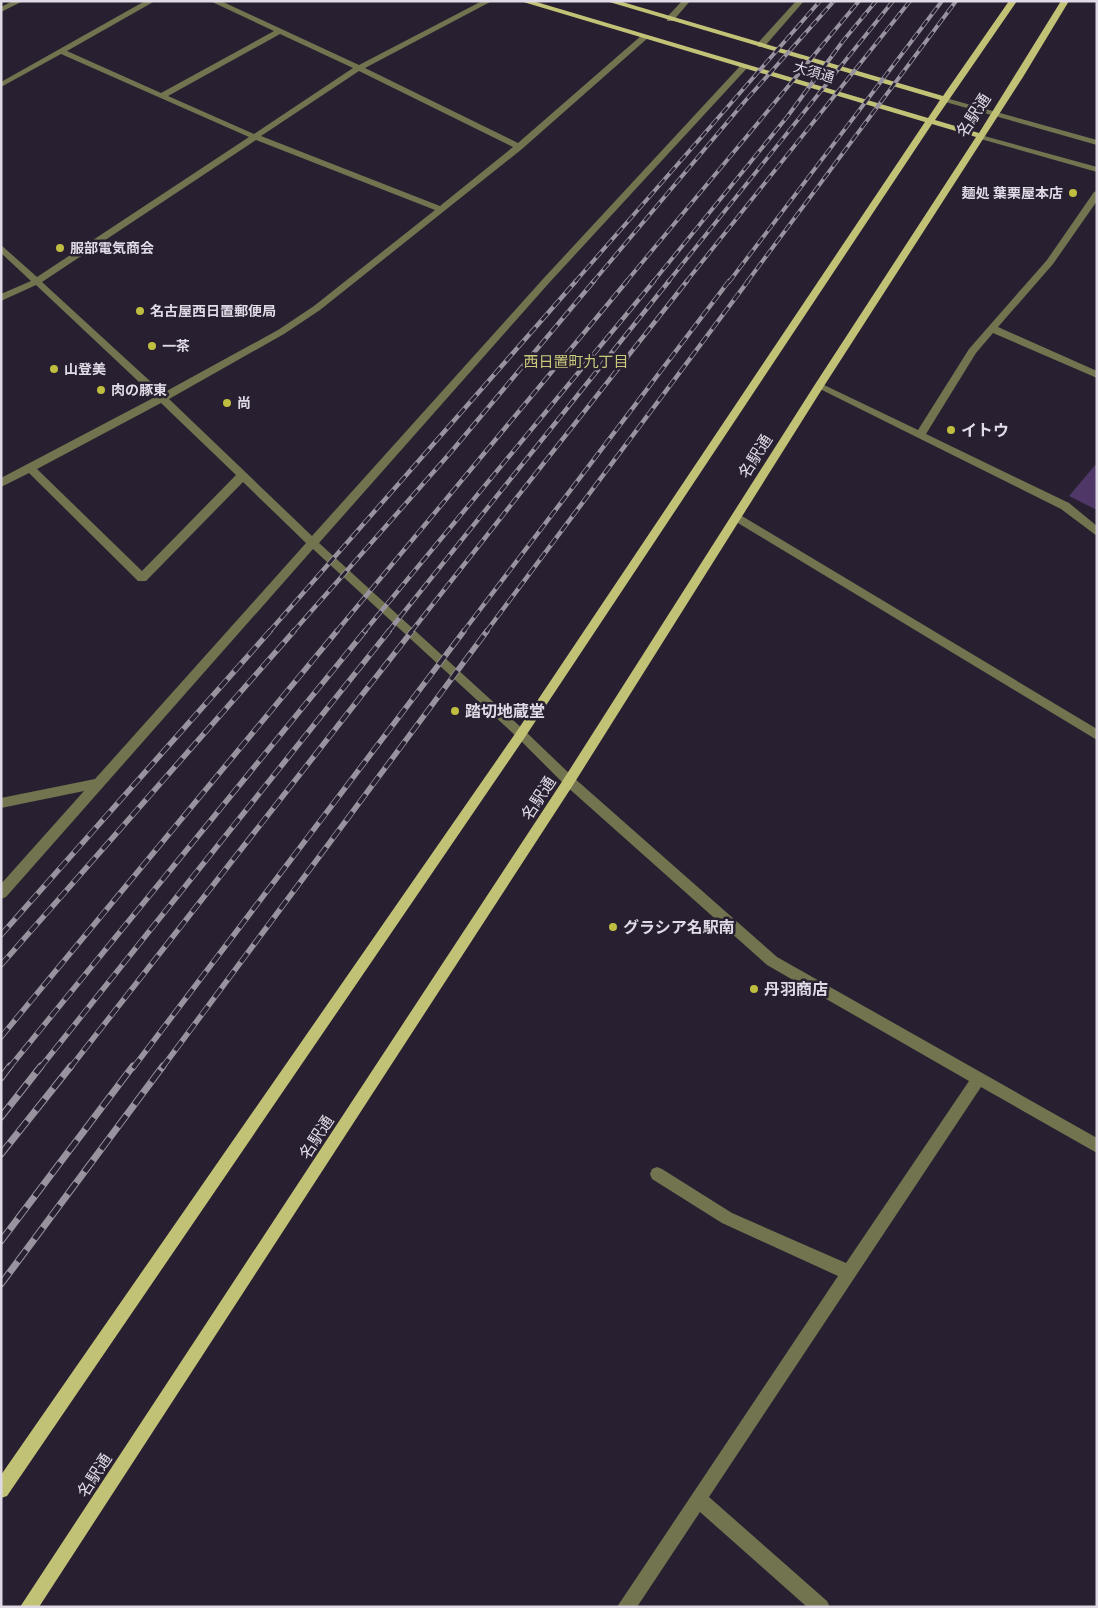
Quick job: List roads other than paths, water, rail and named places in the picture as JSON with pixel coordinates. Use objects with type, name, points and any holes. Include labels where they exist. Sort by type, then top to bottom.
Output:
[{"type":"main road","name":"大須通","points":[[524,1],[980,136]]},
{"type":"main road","name":"大須通","points":[[610,1],[945,99]]},
{"type":"main road","name":"名駅通","points":[[1,1490],[521,734],[945,99],[1013,1]]},
{"type":"main road","name":"名駅通","points":[[29,1607],[569,781],[1065,1]]},
{"type":"street","points":[[1,10],[19,1]]},
{"type":"street","points":[[1,85],[151,1]]},
{"type":"street","points":[[214,1],[359,68],[519,147]]},
{"type":"street","points":[[1,298],[37,281],[359,68],[488,1]]},
{"type":"street","points":[[670,18],[686,1]]},
{"type":"street","points":[[761,45],[800,1]]},
{"type":"street","points":[[162,95],[280,31]]},
{"type":"street","points":[[1,483],[162,398],[281,332],[317,308],[519,147],[645,36]]},
{"type":"street","points":[[62,52],[255,137],[440,209]]},
{"type":"street","points":[[1,893],[553,274],[745,66]]},
{"type":"street","name":"大須通","points":[[945,99],[1097,143]]},
{"type":"street","name":"大須通","points":[[980,136],[1097,170]]},
{"type":"street","points":[[920,435],[972,351],[1050,262],[1097,194]]},
{"type":"street","points":[[1,248],[162,398],[313,543],[521,734],[569,781],[772,961],[1097,1146]]},
{"type":"street","points":[[991,328],[1097,375]]},
{"type":"street","points":[[819,386],[1065,506],[1090,530],[1097,532]]},
{"type":"street","points":[[30,468],[142,578],[242,476]]},
{"type":"street","points":[[737,517],[1097,736]]},
{"type":"street","points":[[1,803],[101,783]]},
{"type":"street","points":[[626,1607],[979,1078]]},
{"type":"street","points":[[656,1174],[727,1218],[850,1273]]},
{"type":"street","points":[[699,1500],[821,1607]]},
{"type":"railway","points":[[575,282],[820,1]]},
{"type":"railway","points":[[593,282],[746,100],[834,1]]},
{"type":"railway","points":[[626,282],[859,1]]},
{"type":"railway","points":[[653,282],[787,117],[843,41],[876,1]]},
{"type":"railway","points":[[668,282],[893,1]]},
{"type":"railway","points":[[686,282],[910,1]]},
{"type":"railway","points":[[729,282],[942,1]]},
{"type":"railway","points":[[747,282],[956,1]]},
{"type":"railway","points":[[269,632],[576,281]]},
{"type":"railway","points":[[293,632],[451,452],[594,281]]},
{"type":"railway","points":[[336,632],[627,281]]},
{"type":"railway","points":[[364,632],[654,281]]},
{"type":"railway","points":[[388,632],[669,281]]},
{"type":"railway","points":[[411,632],[687,281]]},
{"type":"railway","points":[[463,632],[729,281]]},
{"type":"railway","points":[[486,632],[748,281]]},
{"type":"railway","points":[[1,935],[270,631]]},
{"type":"railway","points":[[1,965],[294,631]]},
{"type":"railway","points":[[1,1037],[337,631]]},
{"type":"railway","points":[[9,1068],[365,631]]},
{"type":"railway","points":[[40,1068],[389,631]]},
{"type":"railway","points":[[70,1068],[412,631]]},
{"type":"railway","points":[[133,1068],[464,631]]},
{"type":"railway","points":[[162,1068],[487,631]]},
{"type":"railway","points":[[1,1078],[10,1066]]},
{"type":"railway","points":[[1,1117],[41,1066]]},
{"type":"railway","points":[[1,1154],[71,1066]]},
{"type":"railway","points":[[1,1241],[133,1066]]},
{"type":"railway","points":[[1,1284],[163,1066]]},
{"type":"place","name":"麺処 葉栗屋本店","points":[[1073,193]]},
{"type":"place","name":"服部電気商会","points":[[60,248]]},
{"type":"place","name":"名古屋西日置郵便局","points":[[140,311]]},
{"type":"place","name":"一茶","points":[[152,346]]},
{"type":"place","name":"山登美","points":[[54,369]]},
{"type":"place","name":"肉の豚東","points":[[101,390]]},
{"type":"place","name":"尚","points":[[227,403]]},
{"type":"place","name":"イトウ","points":[[951,430]]},
{"type":"place","name":"踏切地蔵堂","points":[[455,711]]},
{"type":"place","name":"グラシア名駅南","points":[[613,927]]},
{"type":"place","name":"丹羽商店","points":[[754,989]]},
{"type":"district","name":"西日置町九丁目","points":[[576,362]]}]
